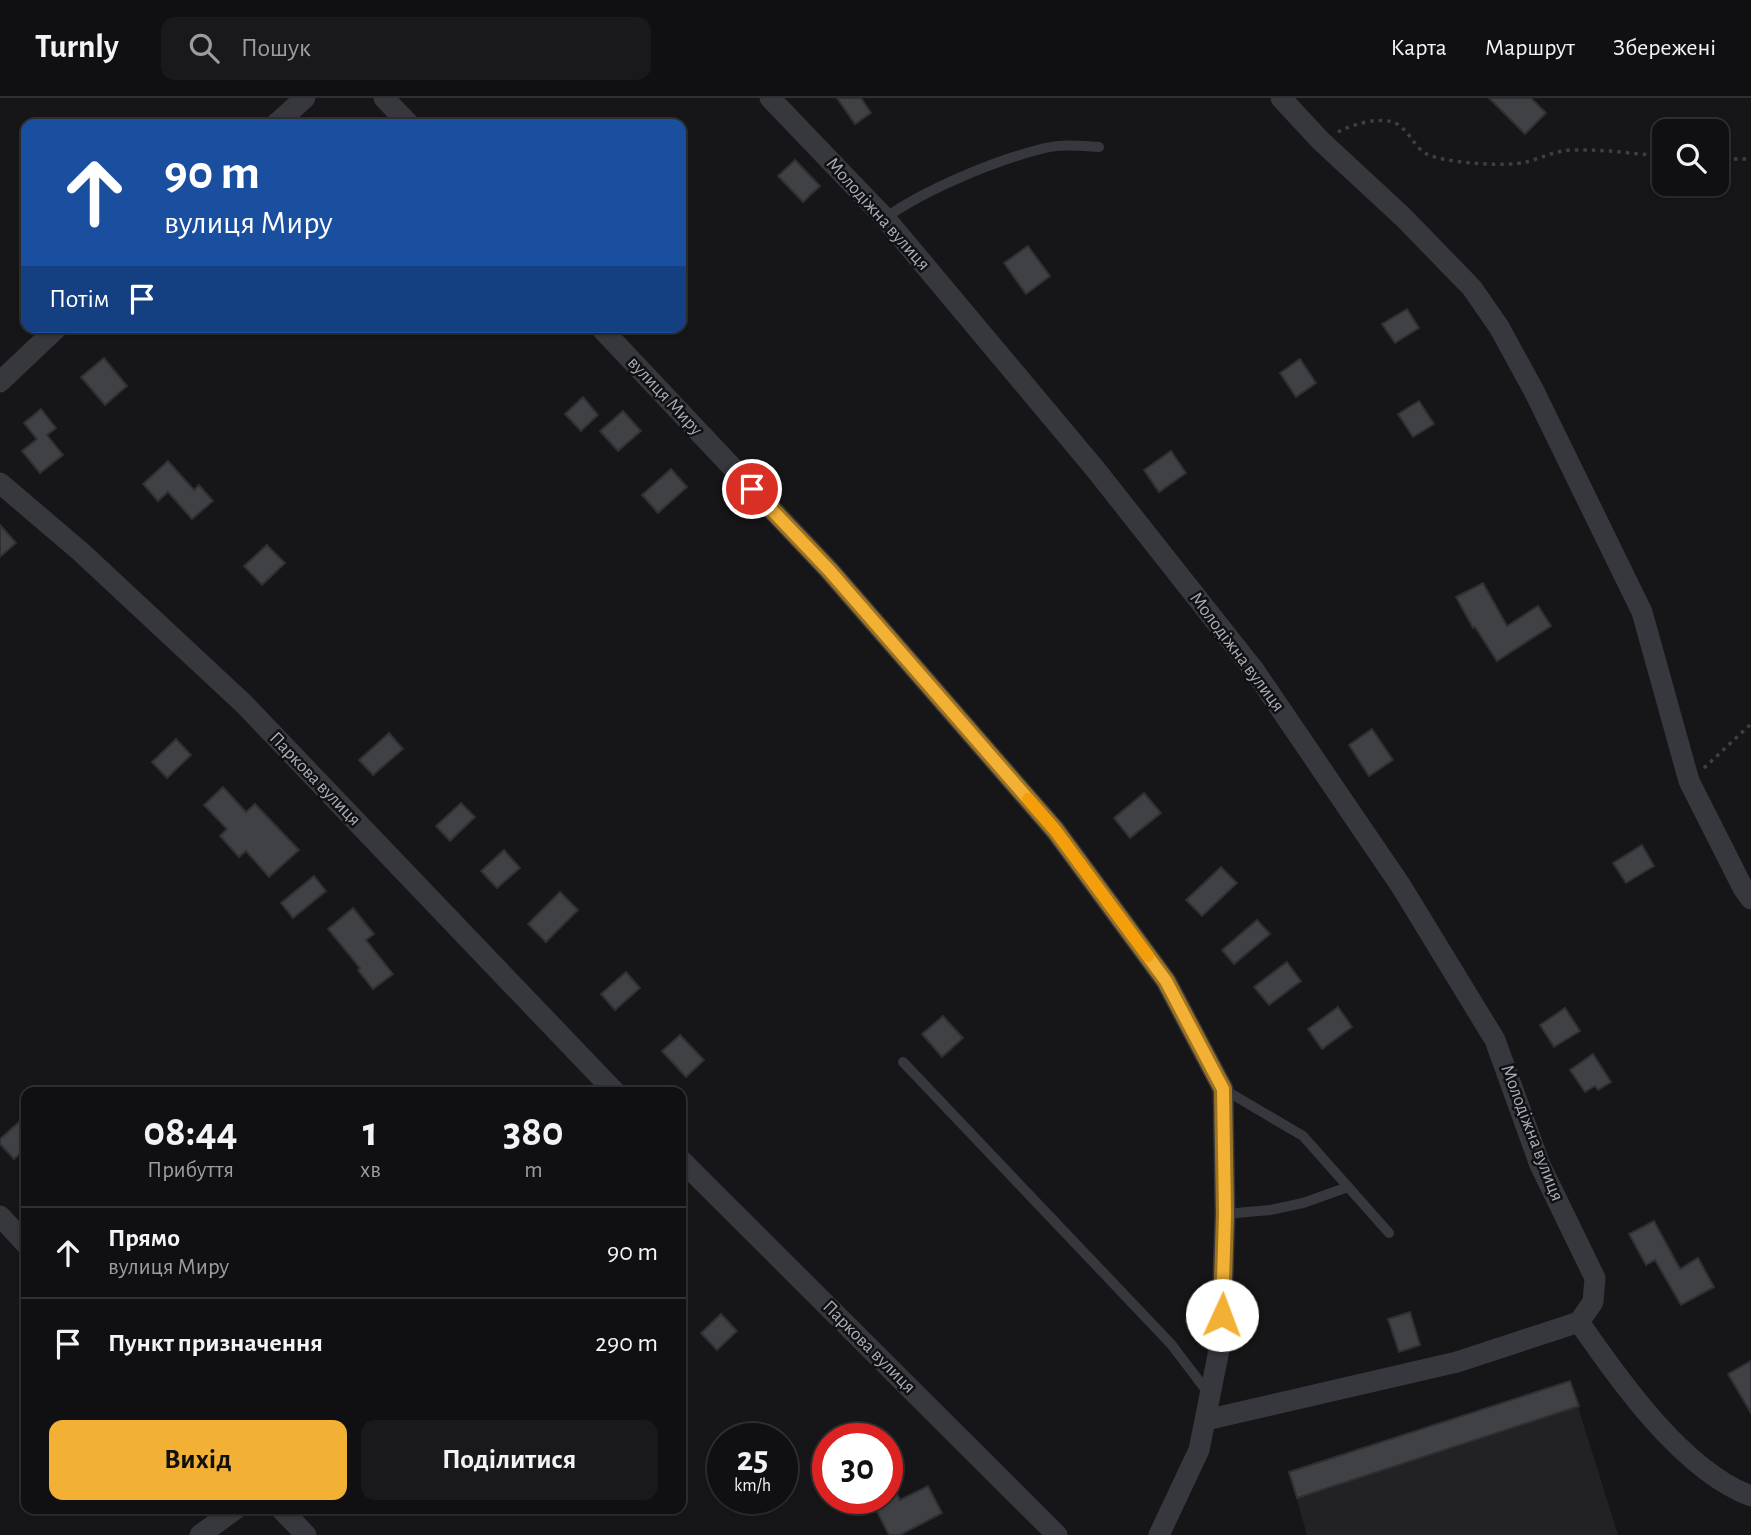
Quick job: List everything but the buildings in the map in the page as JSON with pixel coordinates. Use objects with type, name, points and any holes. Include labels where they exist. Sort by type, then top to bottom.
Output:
[{"type":"street","points":[[282,119],[305,98]]},
{"type":"street","points":[[384,98],[404,119]]},
{"type":"street","name":"Молодіжна вулиця","points":[[770,98],[885,218],[1096,470],[1254,670],[1401,886],[1495,1040],[1540,1165],[1595,1278],[1593,1302],[1579,1322]]},
{"type":"street","points":[[1281,98],[1321,141],[1404,218],[1463,279],[1499,327],[1534,391],[1642,612],[1689,781],[1751,899]]},
{"type":"street","points":[[0,382],[52,333]]},
{"type":"street","name":"вулиця Миру","points":[[606,333],[829,570],[1055,830],[1166,981],[1223,1089]]},
{"type":"street","name":"Паркова вулиця","points":[[0,483],[81,552],[244,704],[610,1087]]},
{"type":"street","points":[[1159,1535],[1199,1450],[1221,1340],[1225,1214],[1223,1089]]},
{"type":"street","name":"Паркова вулиця","points":[[686,1165],[1058,1535]]},
{"type":"street","points":[[0,1216],[21,1239]]},
{"type":"street","points":[[1206,1420],[1457,1362],[1579,1322],[1600,1353],[1654,1420],[1700,1465],[1734,1490],[1751,1496]]},
{"type":"street","points":[[200,1535],[229,1514]]},
{"type":"street","points":[[286,1514],[306,1535]]},
{"type":"lane","points":[[885,218],[906,204],[972,173],[1045,148],[1072,145],[1099,147]]},
{"type":"lane","points":[[902,1062],[1171,1344],[1210,1396]]},
{"type":"lane","points":[[1223,1089],[1303,1136],[1389,1233]]},
{"type":"lane","points":[[1225,1214],[1270,1210],[1303,1203],[1348,1187]]},
{"type":"path","points":[[1321,141],[1348,127],[1382,120],[1399,125],[1422,153],[1436,158],[1502,165],[1527,162],[1553,152],[1573,149],[1652,155]]},
{"type":"path","points":[[1729,159],[1751,159]]},
{"type":"path","points":[[1689,781],[1751,724]]},
{"type":"shaded area","points":[[1570,1381],[1618,1535],[1307,1535],[1289,1472]]},
{"type":"slow traffic","points":[[1028,799],[1055,830],[1148,956]]},
{"type":"route","points":[[752,489],[829,570],[1055,830],[1166,981],[1223,1089],[1225,1214],[1222,1315]]}]
